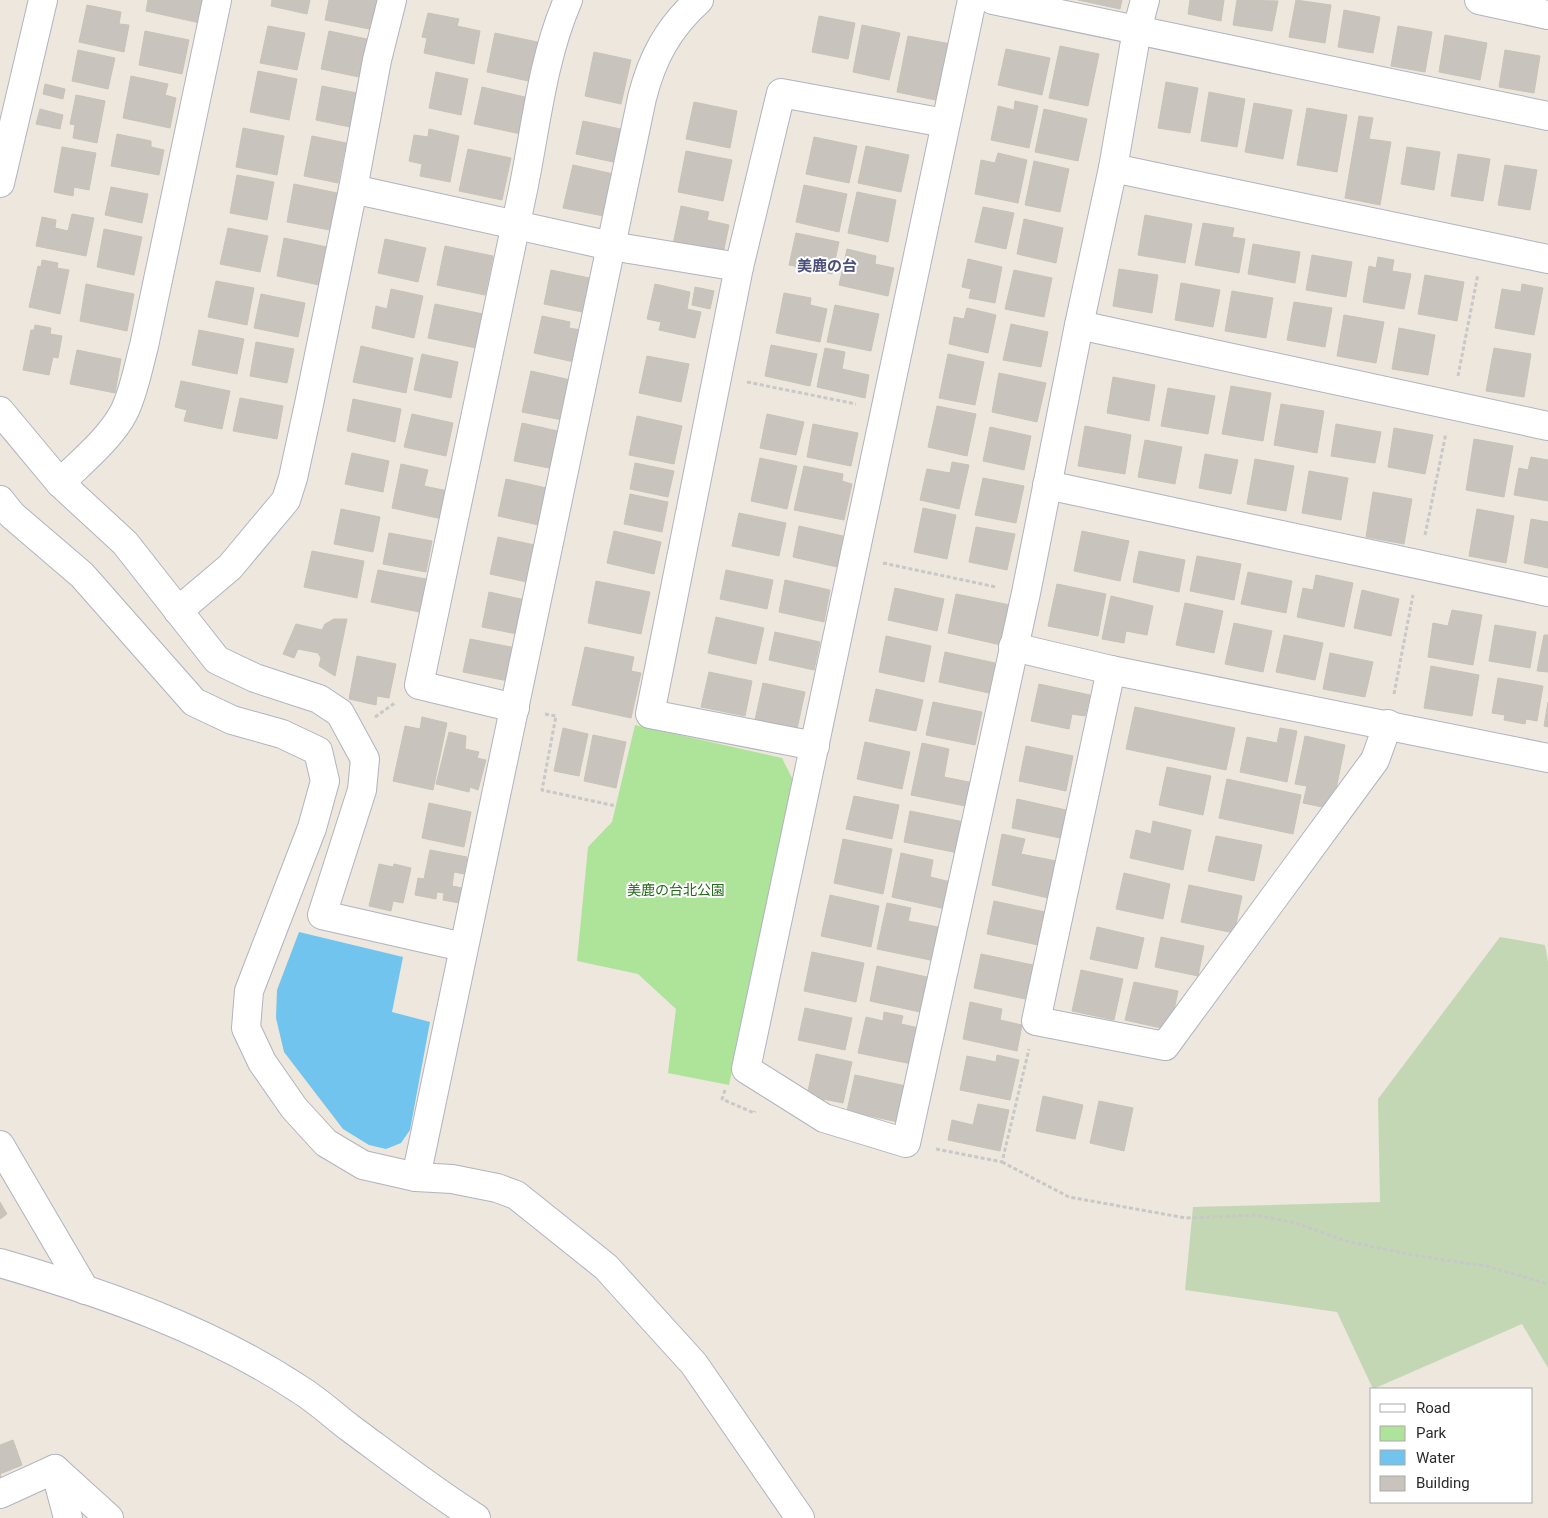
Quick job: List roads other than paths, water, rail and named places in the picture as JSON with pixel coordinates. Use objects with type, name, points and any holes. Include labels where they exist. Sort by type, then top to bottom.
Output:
[{"type":"street","points":[[0,183],[43,0]]},
{"type":"street","points":[[60,483],[102,441],[123,414],[129,402],[144,346],[217,0]]},
{"type":"street","points":[[178,611],[230,567],[286,500],[293,478],[309,404],[354,189],[377,60],[392,0]]},
{"type":"street","points":[[515,708],[420,685],[515,224],[539,98],[555,30],[568,0]]},
{"type":"street","points":[[416,1177],[648,72],[660,46],[672,27],[699,0]]},
{"type":"street","points":[[972,0],[746,1069],[824,1118],[906,1142],[1026,593],[1079,324],[1114,168],[1137,30],[1145,0]]},
{"type":"street","points":[[993,0],[1548,116]]},
{"type":"street","points":[[1479,0],[1548,14]]},
{"type":"street","points":[[814,746],[650,714],[739,267],[780,94],[945,123]]},
{"type":"street","points":[[1114,168],[1548,259]]},
{"type":"street","points":[[354,189],[611,246],[739,267]]},
{"type":"street","points":[[1079,324],[1548,426]]},
{"type":"street","points":[[0,411],[60,483],[125,543],[217,660],[254,678],[319,699],[340,713],[353,733],[365,759],[362,790],[322,914],[463,947]]},
{"type":"street","points":[[1047,485],[1419,566],[1548,592]]},
{"type":"street","points":[[0,500],[12,515],[82,575],[194,702],[232,720],[282,734],[318,751],[324,781],[312,828],[249,991],[246,1028],[262,1062],[294,1108],[326,1143],[363,1165],[416,1177],[452,1179],[497,1188],[516,1195],[606,1266],[694,1364],[800,1518]]},
{"type":"street","points":[[1013,647],[1111,670],[1388,724],[1548,758]]},
{"type":"street","points":[[1111,670],[1036,1021],[1165,1046],[1375,760],[1388,724]]},
{"type":"street","points":[[0,1144],[85,1290]]},
{"type":"street","points":[[0,1263],[85,1290],[167,1320],[228,1348],[291,1384],[442,1496],[476,1518]]},
{"type":"street","points":[[0,1494],[56,1469]]},
{"type":"street","points":[[56,1469],[68,1518]]},
{"type":"street","points":[[56,1469],[109,1518]]},
{"type":"water","points":[[299,932],[403,957],[392,1012],[430,1022],[410,1130],[401,1143],[386,1149],[369,1145],[343,1129],[284,1052],[276,1018],[277,990]]},
{"type":"district","name":"美鹿の台","points":[[827,266]]},
{"type":"park label","name":"美鹿の台北公園","points":[[676,890]]}]
